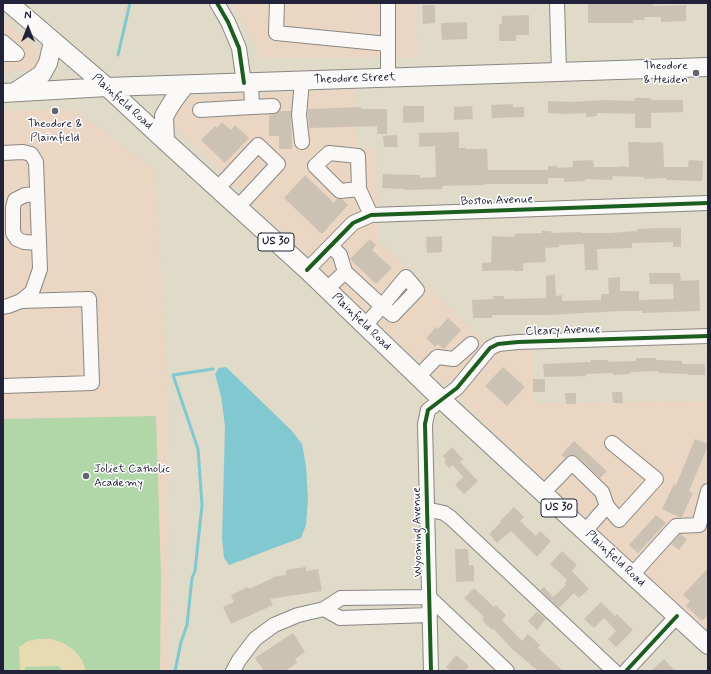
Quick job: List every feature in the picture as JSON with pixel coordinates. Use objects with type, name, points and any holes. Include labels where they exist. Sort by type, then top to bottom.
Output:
[{"type":"main road","name":"Plainfield Road","points":[[9,3],[107,87],[307,270],[418,377],[707,643]]},
{"type":"main road","points":[[8,93],[42,74],[48,64],[53,42]]},
{"type":"main road","name":"Theodore Street","points":[[8,93],[107,87],[708,66]]},
{"type":"main road","points":[[165,141],[164,116],[172,101],[185,85]]},
{"type":"street","points":[[217,3],[228,22],[239,48],[248,82],[252,107]]},
{"type":"street","points":[[277,3],[276,33],[388,44]]},
{"type":"street","points":[[388,3],[388,78]]},
{"type":"street","points":[[556,3],[558,72]]},
{"type":"street","points":[[3,42],[17,54],[3,54]]},
{"type":"street","points":[[302,81],[299,115],[302,142]]},
{"type":"street","points":[[200,110],[274,106]]},
{"type":"street","points":[[217,188],[258,145],[278,164],[238,207]]},
{"type":"street","points":[[3,153],[23,152],[32,154],[36,162],[40,269],[32,292],[21,301],[3,307]]},
{"type":"street","points":[[359,189],[371,215]]},
{"type":"street","points":[[37,194],[25,195],[15,200],[13,207],[13,233],[18,239],[24,242],[39,243]]},
{"type":"street","name":"Boston Avenue","points":[[307,270],[353,223],[371,215],[708,203]]},
{"type":"street","points":[[330,246],[340,255],[345,272],[382,306],[365,326]]},
{"type":"street","points":[[327,289],[345,272]]},
{"type":"street","points":[[3,386],[92,383],[90,299],[21,301]]},
{"type":"street","name":"Cleary Avenue","points":[[442,399],[457,388],[490,348],[505,342],[708,336]]},
{"type":"street","points":[[418,377],[437,357],[454,360],[471,344]]},
{"type":"street","name":"Wyoming Avenue","points":[[431,671],[425,424],[428,410],[442,399]]},
{"type":"street","points":[[543,493],[572,463],[602,492],[607,506],[619,520],[656,479],[612,444]]},
{"type":"street","points":[[632,575],[676,526],[699,525],[708,491]]},
{"type":"street","points":[[584,531],[607,506]]},
{"type":"street","points":[[427,512],[436,512],[451,518],[614,671]]},
{"type":"street","points":[[340,593],[340,622]]},
{"type":"street","points":[[233,671],[255,638],[274,625],[298,615],[324,609],[340,593],[429,597],[507,671]]},
{"type":"street","points":[[324,609],[340,622],[430,615]]},
{"type":"street","points":[[626,671],[677,616]]},
{"type":"shaded area","points":[[232,3],[416,3],[417,57],[258,57],[256,45]]},
{"type":"shaded area","points":[[3,19],[60,69],[3,72]]},
{"type":"shaded area","points":[[355,90],[357,149],[376,149],[378,241],[485,341],[533,347],[533,403],[708,401],[708,635],[484,423],[445,384],[387,332],[167,118],[166,97]]},
{"type":"shaded area","points":[[73,109],[155,169],[168,401],[169,671],[3,671],[3,111]]},
{"type":"green space","name":"Joliet Catholic Academy","points":[[156,416],[161,577],[160,671],[3,671],[3,419]]},
{"type":"sand","points":[[51,639],[63,643],[74,650],[82,660],[86,671],[61,671],[61,668],[58,666],[25,667],[25,671],[20,671],[19,647],[28,641]]},
{"type":"water","points":[[226,367],[292,431],[302,444],[306,466],[308,499],[306,525],[301,538],[229,565],[224,558],[222,539],[225,426],[221,396],[215,374],[219,368]]},
{"type":"building","points":[[588,3],[653,3],[653,6],[686,5],[686,21],[661,22],[661,17],[644,17],[645,20],[633,20],[633,23],[588,23]]},
{"type":"building","points":[[422,5],[435,5],[435,23],[423,24]]},
{"type":"building","points":[[529,15],[529,35],[516,35],[516,41],[499,41],[499,24],[502,24],[502,16]]},
{"type":"building","points":[[467,22],[467,39],[442,40],[441,23]]},
{"type":"building","points":[[634,98],[651,98],[651,100],[683,100],[683,112],[651,113],[651,128],[635,128],[635,114],[597,113],[597,116],[586,117],[586,113],[548,113],[548,101],[635,101]]},
{"type":"building","points":[[513,104],[513,107],[524,107],[524,117],[492,118],[491,105]]},
{"type":"building","points":[[403,106],[424,106],[424,122],[403,123]]},
{"type":"building","points":[[472,106],[473,119],[454,120],[454,107]]},
{"type":"building","points":[[361,107],[361,109],[387,109],[387,134],[377,134],[377,126],[309,128],[308,109]]},
{"type":"building","points":[[279,111],[291,111],[292,149],[279,149],[279,136],[269,136],[269,115]]},
{"type":"building","points":[[222,122],[231,130],[235,125],[249,138],[225,163],[201,140],[215,126],[217,128]]},
{"type":"building","points":[[459,132],[459,148],[487,149],[488,170],[548,170],[548,166],[557,166],[557,168],[573,167],[573,161],[593,160],[594,167],[629,167],[628,142],[663,142],[664,167],[688,167],[689,160],[703,161],[702,181],[666,180],[666,178],[644,179],[644,177],[613,176],[612,180],[585,179],[585,181],[564,182],[564,178],[548,178],[548,184],[485,184],[442,186],[443,189],[404,190],[382,188],[383,174],[420,175],[420,178],[436,177],[435,146],[419,147],[419,133]]},
{"type":"building","points":[[397,135],[398,147],[384,147],[383,136]]},
{"type":"building","points":[[305,175],[334,203],[337,199],[342,199],[348,205],[322,234],[284,198]]},
{"type":"building","points":[[658,228],[681,228],[681,247],[673,247],[673,242],[632,243],[632,248],[597,249],[598,270],[585,270],[584,244],[559,245],[559,247],[545,248],[546,262],[523,263],[523,271],[482,271],[482,263],[491,262],[492,236],[515,237],[514,234],[542,233],[542,231],[551,231],[551,233],[610,233]]},
{"type":"building","points":[[442,236],[442,252],[427,253],[426,237]]},
{"type":"building","points":[[370,239],[376,245],[372,250],[392,268],[376,284],[350,259]]},
{"type":"building","points":[[649,273],[680,273],[681,281],[699,280],[700,311],[642,313],[642,311],[619,311],[549,315],[492,315],[492,318],[473,318],[472,300],[493,299],[493,296],[504,296],[504,299],[546,298],[546,276],[555,275],[556,296],[562,295],[562,301],[601,300],[601,294],[609,294],[608,278],[620,277],[620,291],[639,291],[639,300],[674,299],[673,284],[650,284]]},
{"type":"building","points":[[448,318],[461,330],[444,349],[438,344],[435,347],[426,338],[436,327],[438,329]]},
{"type":"building","points":[[636,358],[656,358],[656,360],[682,361],[682,364],[705,364],[705,375],[659,373],[659,371],[631,372],[631,374],[613,375],[613,373],[586,374],[586,376],[544,377],[543,364],[591,362],[591,360],[608,360],[608,362],[636,361]]},
{"type":"building","points":[[503,367],[525,387],[507,406],[485,386]]},
{"type":"building","points":[[533,379],[545,379],[545,392],[533,392]]},
{"type":"building","points":[[612,392],[622,392],[623,403],[613,403]]},
{"type":"building","points":[[565,393],[576,393],[576,404],[566,404]]},
{"type":"building","points":[[695,439],[708,444],[708,446],[689,491],[693,493],[682,517],[679,517],[662,509],[674,484],[676,485]]},
{"type":"building","points":[[574,441],[607,471],[600,478],[578,457],[570,455],[565,458],[561,455]]},
{"type":"building","points":[[452,447],[463,459],[460,462],[478,481],[464,494],[455,485],[463,477],[453,465],[449,468],[444,462],[446,460],[443,456]]},
{"type":"building","points":[[514,507],[524,517],[520,521],[536,536],[540,531],[551,541],[537,557],[511,531],[497,543],[489,534]]},
{"type":"building","points":[[656,515],[666,523],[638,553],[629,545]]},
{"type":"building","points":[[680,534],[687,539],[679,550],[671,544]]},
{"type":"building","points":[[455,549],[468,549],[469,565],[474,565],[474,581],[456,582]]},
{"type":"building","points":[[562,551],[577,565],[572,571],[589,589],[579,598],[574,593],[559,608],[540,590],[544,587],[553,597],[566,585],[565,583],[567,580],[550,564]]},
{"type":"building","points":[[306,567],[306,571],[318,569],[322,591],[270,599],[273,605],[231,624],[223,607],[234,602],[231,595],[248,587],[249,589],[273,577],[286,575],[286,570]]},
{"type":"building","points":[[708,568],[708,615],[702,621],[686,606],[690,601],[683,595]]},
{"type":"building","points":[[474,588],[494,607],[496,605],[506,615],[502,620],[522,641],[528,634],[540,645],[538,648],[563,671],[538,671],[511,648],[493,628],[492,630],[482,620],[484,617],[464,598]]},
{"type":"building","points":[[601,602],[615,616],[617,614],[633,630],[616,647],[608,639],[616,631],[604,618],[594,628],[584,619]]},
{"type":"building","points":[[537,611],[546,619],[537,630],[528,621]]},
{"type":"building","points":[[293,633],[305,652],[295,659],[297,663],[285,671],[264,671],[255,658]]},
{"type":"building","points":[[456,655],[469,666],[465,671],[451,671],[446,667]]},
{"type":"building","points":[[664,659],[675,671],[651,671]]},
{"type":"waterway","points":[[118,55],[130,3]]},
{"type":"waterway","points":[[175,671],[181,642],[187,625],[192,578],[195,571],[202,505],[198,449],[173,375],[213,369]]},
{"type":"cycle path","points":[[217,3],[228,22],[239,48],[244,83]]},
{"type":"cycle path","points":[[307,270],[353,223],[371,215],[708,203]]},
{"type":"cycle path","points":[[431,671],[425,424],[428,410],[457,388],[490,348],[498,344],[518,342],[708,336]]},
{"type":"cycle path","points":[[626,671],[677,616]]},
{"type":"place","name":"Theodore & Heiden","points":[[696,73]]},
{"type":"place","name":"Theodore & Plainfield","points":[[55,111]]},
{"type":"place","name":"Joliet Catholic Academy","points":[[86,476]]}]
